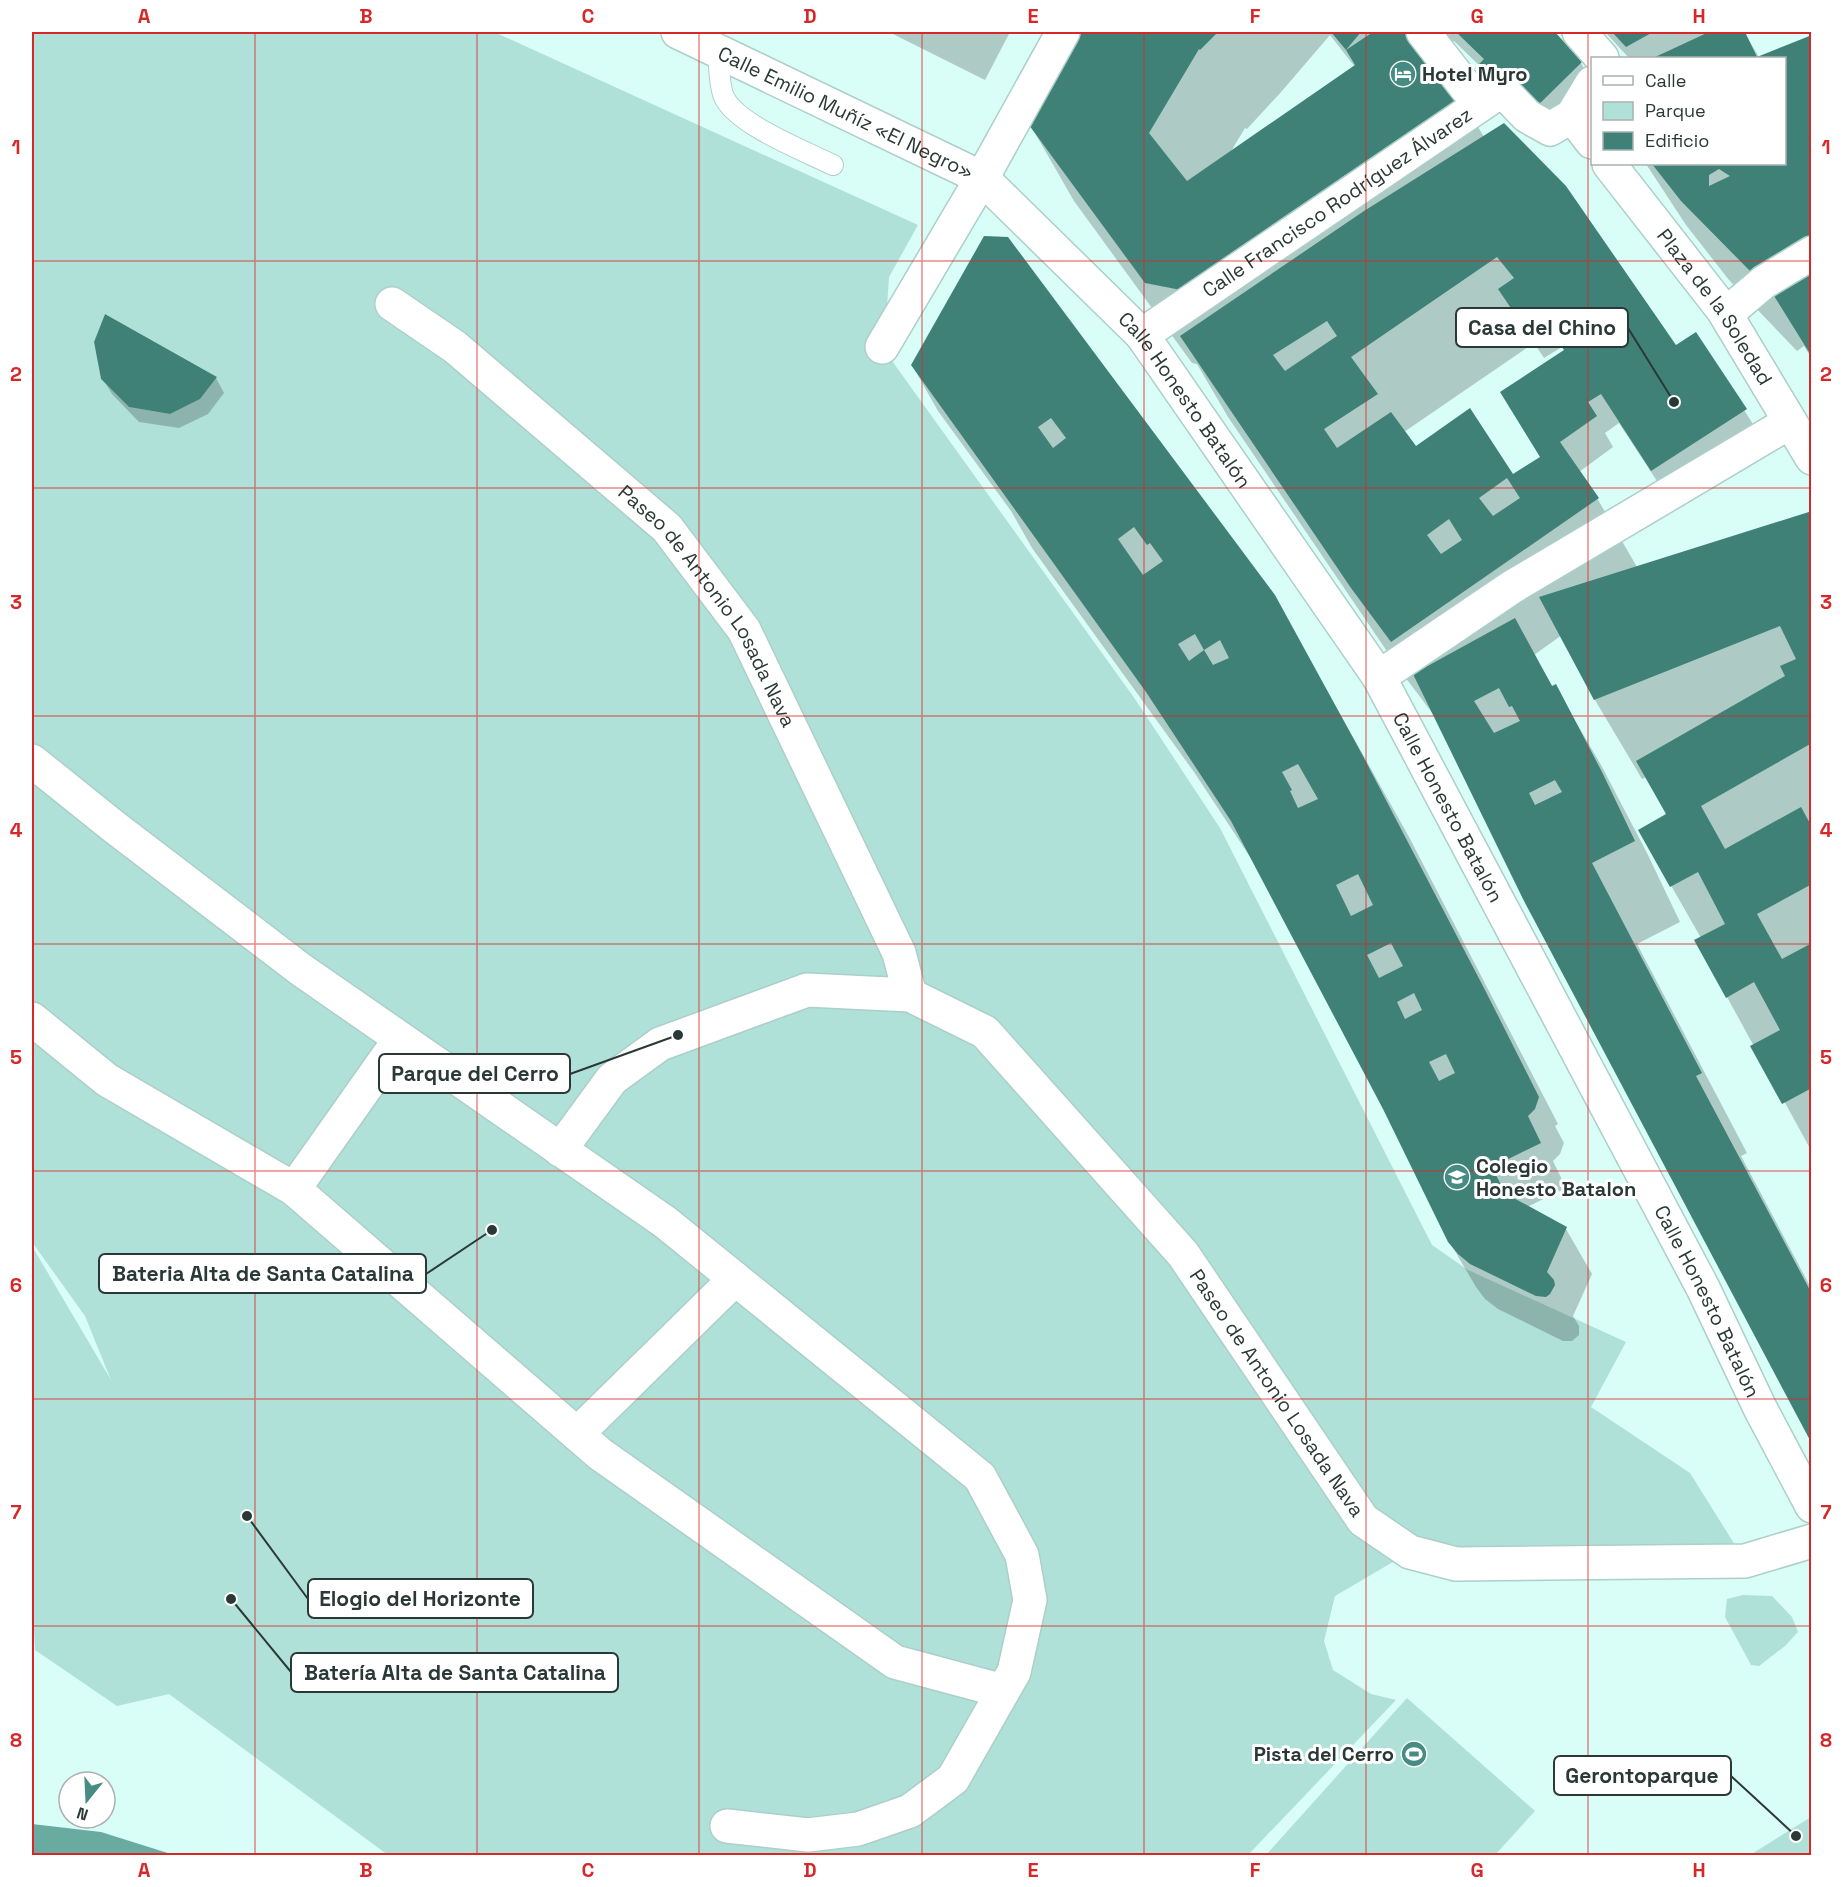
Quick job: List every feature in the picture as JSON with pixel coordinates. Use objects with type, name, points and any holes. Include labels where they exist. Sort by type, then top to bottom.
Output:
[{"type":"street","name":"Calle Emilio Muñíz «El Negro»","points":[[678,32],[982,178]]},
{"type":"street","points":[[882,347],[982,178],[1063,32]]},
{"type":"street","points":[[1423,32],[1479,105]]},
{"type":"street","points":[[1579,32],[1601,57]]},
{"type":"street","points":[[1591,85],[1572,116],[1591,140]]},
{"type":"street","name":"Calle Francisco Rodríguez Álvarez","points":[[1142,335],[1502,90],[1527,116],[1550,129],[1572,116]]},
{"type":"street","name":"Plaza de la Soledad","points":[[1610,165],[1726,314],[1812,458]]},
{"type":"street","name":"Calle Honesto Batalón","points":[[982,178],[1142,335],[1379,677],[1703,1288],[1760,1408],[1812,1506]]},
{"type":"street","points":[[1726,314],[1764,282],[1812,253]]},
{"type":"street","name":"Paseo de Antonio Losada Nava","points":[[392,304],[454,347],[667,528],[744,630],[899,953],[910,995]]},
{"type":"street","points":[[1379,677],[1512,587],[1790,422]]},
{"type":"street","points":[[32,761],[291,962],[664,1222],[980,1477],[1022,1555],[1030,1600],[1014,1672],[953,1779],[910,1812],[858,1829],[808,1836],[727,1826]]},
{"type":"street","name":"Paseo de Antonio Losada Nava","points":[[560,1150],[612,1079],[660,1044],[807,990],[910,995],[985,1032],[1183,1254],[1363,1520],[1410,1552],[1456,1564],[1744,1561],[1812,1541]]},
{"type":"street","points":[[32,1019],[107,1080],[294,1189],[600,1454],[895,1662],[1003,1691]]},
{"type":"street","points":[[294,1189],[400,1038]]},
{"type":"street","points":[[577,1434],[735,1279]]},
{"type":"lane","points":[[718,51],[723,96],[737,114],[833,165]]},
{"type":"green space","points":[[32,32],[494,32],[918,225],[889,277],[885,336],[882,347],[1135,699],[1220,828],[1432,1245],[1468,1270],[1626,1342],[1591,1407],[1690,1473],[1745,1561],[1410,1552],[1335,1596],[1324,1641],[1333,1670],[1371,1694],[1396,1700],[1248,1855],[388,1855],[169,1694],[117,1706],[35,1650],[32,1593],[32,1246],[111,1380],[85,1316],[32,1242]],"holes":[[[105,314],[217,377],[200,399],[170,414],[129,407],[101,379],[94,342]]]},
{"type":"green space","points":[[1743,1595],[1772,1596],[1792,1617],[1798,1632],[1785,1646],[1759,1666],[1751,1665],[1725,1617],[1727,1599]]},
{"type":"green space","name":"Pista del Cerro","points":[[1407,1698],[1535,1811],[1495,1855],[1266,1855]]},
{"type":"green space","points":[[1811,1817],[1811,1855],[1750,1855]]},
{"type":"shaded area","points":[[32,1824],[57,1827],[57,1830],[101,1832],[174,1855],[32,1855]]},
{"type":"building","points":[[1080,32],[1218,32],[1199,49],[1149,133],[1187,181],[1355,65],[1346,50],[1373,32],[1412,32],[1463,97],[1181,290],[1145,283],[1026,121]]},
{"type":"building","points":[[1331,32],[1361,32],[1346,50]]},
{"type":"building","points":[[1456,32],[1555,32],[1582,62],[1527,116],[1479,64],[1484,59]]},
{"type":"building","points":[[1612,32],[1653,32],[1626,47]]},
{"type":"building","points":[[1709,32],[1745,32],[1757,57],[1655,57]]},
{"type":"building","points":[[1812,35],[1812,235],[1750,271],[1681,201],[1653,165],[1786,165],[1786,57],[1757,57]],"holes":[[[1719,169],[1730,176],[1709,186],[1709,175]]]},
{"type":"building","points":[[1504,123],[1566,186],[1676,345],[1696,332],[1747,409],[1651,471],[1601,394],[1588,402],[1597,416],[1560,442],[1599,498],[1391,642],[1351,588],[1180,336],[1364,211]],"holes":[[[1497,257],[1514,278],[1498,289],[1525,329],[1543,317],[1564,350],[1500,392],[1540,457],[1513,474],[1470,408],[1416,446],[1391,412],[1337,448],[1324,429],[1378,394],[1351,357]],[[1327,321],[1337,336],[1285,371],[1273,355]],[[1507,478],[1520,498],[1493,516],[1479,498]],[[1449,519],[1462,540],[1441,554],[1427,535]]]},
{"type":"building","points":[[984,236],[1008,237],[1275,595],[1363,756],[1539,1097],[1535,1109],[1528,1116],[1541,1143],[1492,1167],[1502,1187],[1510,1196],[1567,1227],[1547,1272],[1555,1285],[1546,1297],[1536,1296],[1470,1264],[1448,1242],[1383,1109],[1231,821],[1146,692],[911,365]],"holes":[[[1051,418],[1066,438],[1053,448],[1038,427]],[[1134,527],[1163,561],[1143,575],[1118,539]],[[1195,634],[1204,650],[1189,661],[1178,644]],[[1220,640],[1229,658],[1213,665],[1204,650]],[[1298,764],[1318,799],[1298,808],[1290,791],[1292,790],[1282,772]],[[1358,874],[1373,905],[1351,916],[1336,885]],[[1391,943],[1403,966],[1379,978],[1367,955]],[[1414,993],[1422,1010],[1405,1019],[1397,1002]],[[1446,1054],[1455,1073],[1439,1081],[1429,1062]]]},
{"type":"building","points":[[1812,268],[1812,357],[1771,291]]},
{"type":"building","points":[[105,314],[217,377],[200,399],[170,414],[129,407],[101,379],[94,342]]},
{"type":"building","points":[[1812,511],[1812,743],[1701,806],[1725,849],[1801,807],[1812,827],[1812,884],[1757,914],[1782,959],[1812,943],[1812,1093],[1810,1089],[1782,1104],[1750,1046],[1780,1030],[1754,982],[1726,998],[1694,940],[1725,924],[1698,872],[1670,887],[1638,830],[1666,814],[1636,761],[1785,676],[1780,666],[1796,659],[1780,626],[1594,700],[1539,597]]},
{"type":"building","points":[[1515,618],[1552,686],[1556,684],[1602,772],[1635,841],[1592,863],[1702,1073],[1696,1076],[1812,1294],[1812,1444],[1523,899],[1413,674]],"holes":[[[1499,688],[1520,721],[1494,733],[1474,701]],[[1555,780],[1562,792],[1535,805],[1529,793]]]},
{"type":"place","name":"Hotel Myro","points":[[1403,74]]},
{"type":"place","name":"Casa del Chino","points":[[1674,402]]},
{"type":"place","name":"Parque del Cerro","points":[[678,1035]]},
{"type":"place","name":"Colegio Honesto Batalon","points":[[1457,1177]]},
{"type":"place","name":"Bateria Alta de Santa Catalina","points":[[492,1230]]},
{"type":"place","name":"Elogio del Horizonte","points":[[247,1516]]},
{"type":"place","name":"Batería Alta de Santa Catalina","points":[[231,1599]]},
{"type":"place","name":"Pista del Cerro","points":[[1414,1754]]},
{"type":"place","name":"Gerontoparque","points":[[1796,1836]]}]
